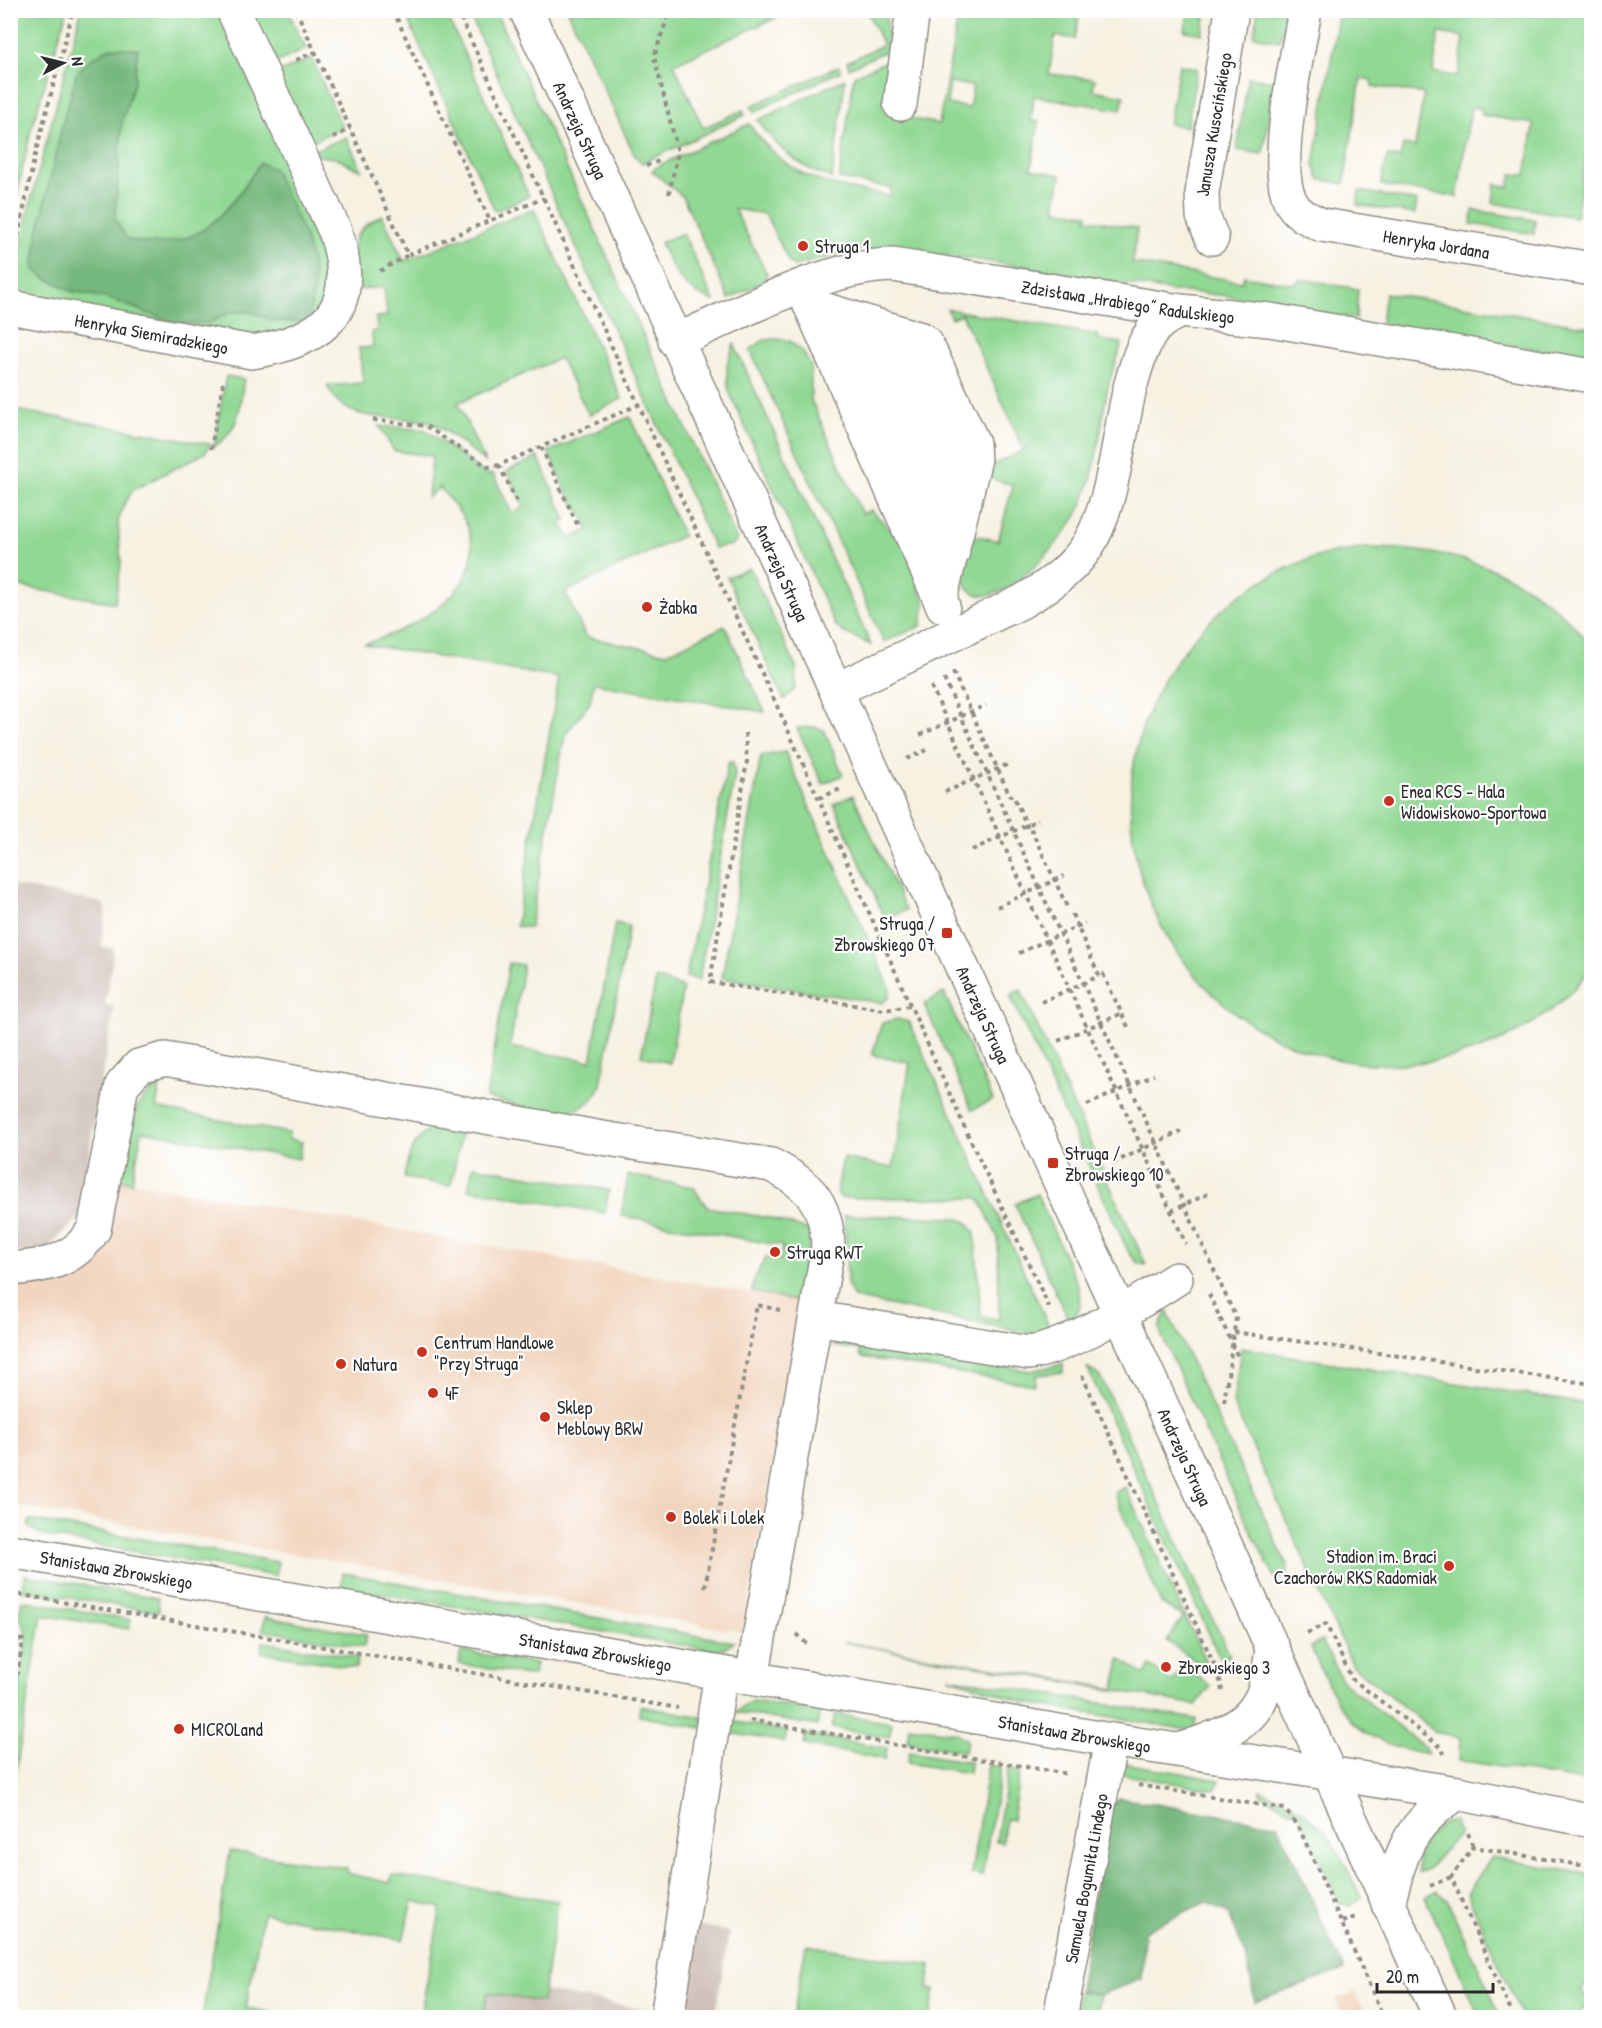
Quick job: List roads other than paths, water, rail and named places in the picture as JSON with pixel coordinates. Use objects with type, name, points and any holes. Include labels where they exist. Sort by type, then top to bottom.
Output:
[{"type":"street","name":"Henryka Siemiradzkiego","points":[[10,307],[242,352],[292,343],[312,334],[335,312],[346,281],[344,258],[335,231],[233,10]]},
{"type":"street","name":"Andrzeja Struga","points":[[526,10],[1441,2018]]},
{"type":"street","points":[[900,104],[913,10]]},
{"type":"street","name":"Janusza Kusocińskiego","points":[[1212,238],[1203,216],[1202,193],[1232,10]]},
{"type":"street","name":"Henryka Jordana","points":[[1305,10],[1282,153],[1283,177],[1290,201],[1300,215],[1322,225],[1592,269]]},
{"type":"street","name":"Zdzisława „Hrabiego” Radulskiego","points":[[675,341],[806,296],[835,273],[875,265],[893,265],[1180,311],[1270,320],[1592,376]]},
{"type":"street","points":[[806,296],[850,317],[888,329],[965,500],[940,599],[937,649]]},
{"type":"street","points":[[806,296],[940,599]]},
{"type":"street","points":[[836,690],[937,649],[1048,586],[1067,570],[1084,550],[1104,509],[1129,394],[1150,333],[1162,320],[1180,311]]},
{"type":"street","points":[[850,317],[952,552]]},
{"type":"street","points":[[10,1269],[45,1266],[62,1260],[87,1242],[94,1229],[122,1085],[139,1066],[165,1059],[602,1138],[771,1165],[807,1187],[825,1216],[828,1247],[816,1318],[737,1675],[716,1714],[667,2018]]},
{"type":"street","points":[[816,1318],[1008,1351],[1046,1351],[1066,1342],[1190,1271]]},
{"type":"street","name":"Stanisława Zbrowskiego","points":[[10,1551],[1111,1740],[1458,1793],[1592,1821]]},
{"type":"street","name":"Stanisława Zbrowskiego","points":[[1180,1750],[1220,1736],[1243,1722],[1265,1688],[1272,1649]]},
{"type":"street","name":"Samuela Bogumiła Lindego","points":[[1060,2018],[1111,1740]]},
{"type":"street","points":[[1388,1904],[1402,1853],[1411,1833],[1458,1793]]},
{"type":"place","name":"Struga 1","points":[[803,246]]},
{"type":"place","name":"Żabka","points":[[647,607]]},
{"type":"place","name":"Enea RCS - Hala Widowiskowo-Sportowa","points":[[1389,801]]},
{"type":"place","name":"Struga / Zbrowskiego 07","points":[[947,933]]},
{"type":"place","name":"Struga / Zbrowskiego 10","points":[[1053,1163]]},
{"type":"place","name":"Struga RWT","points":[[775,1252]]},
{"type":"place","name":"Centrum Handlowe \"Przy Struga\"","points":[[422,1352]]},
{"type":"place","name":"Natura","points":[[341,1364]]},
{"type":"place","name":"4F","points":[[433,1393]]},
{"type":"place","name":"Sklep Meblowy BRW","points":[[545,1417]]},
{"type":"place","name":"Bolek i Lolek","points":[[671,1517]]},
{"type":"place","name":"Stadion im. Braci Czachorów RKS Radomiak","points":[[1449,1566]]},
{"type":"place","name":"Zbrowskiego 3","points":[[1166,1667]]},
{"type":"place","name":"MICROLand","points":[[179,1729]]}]
